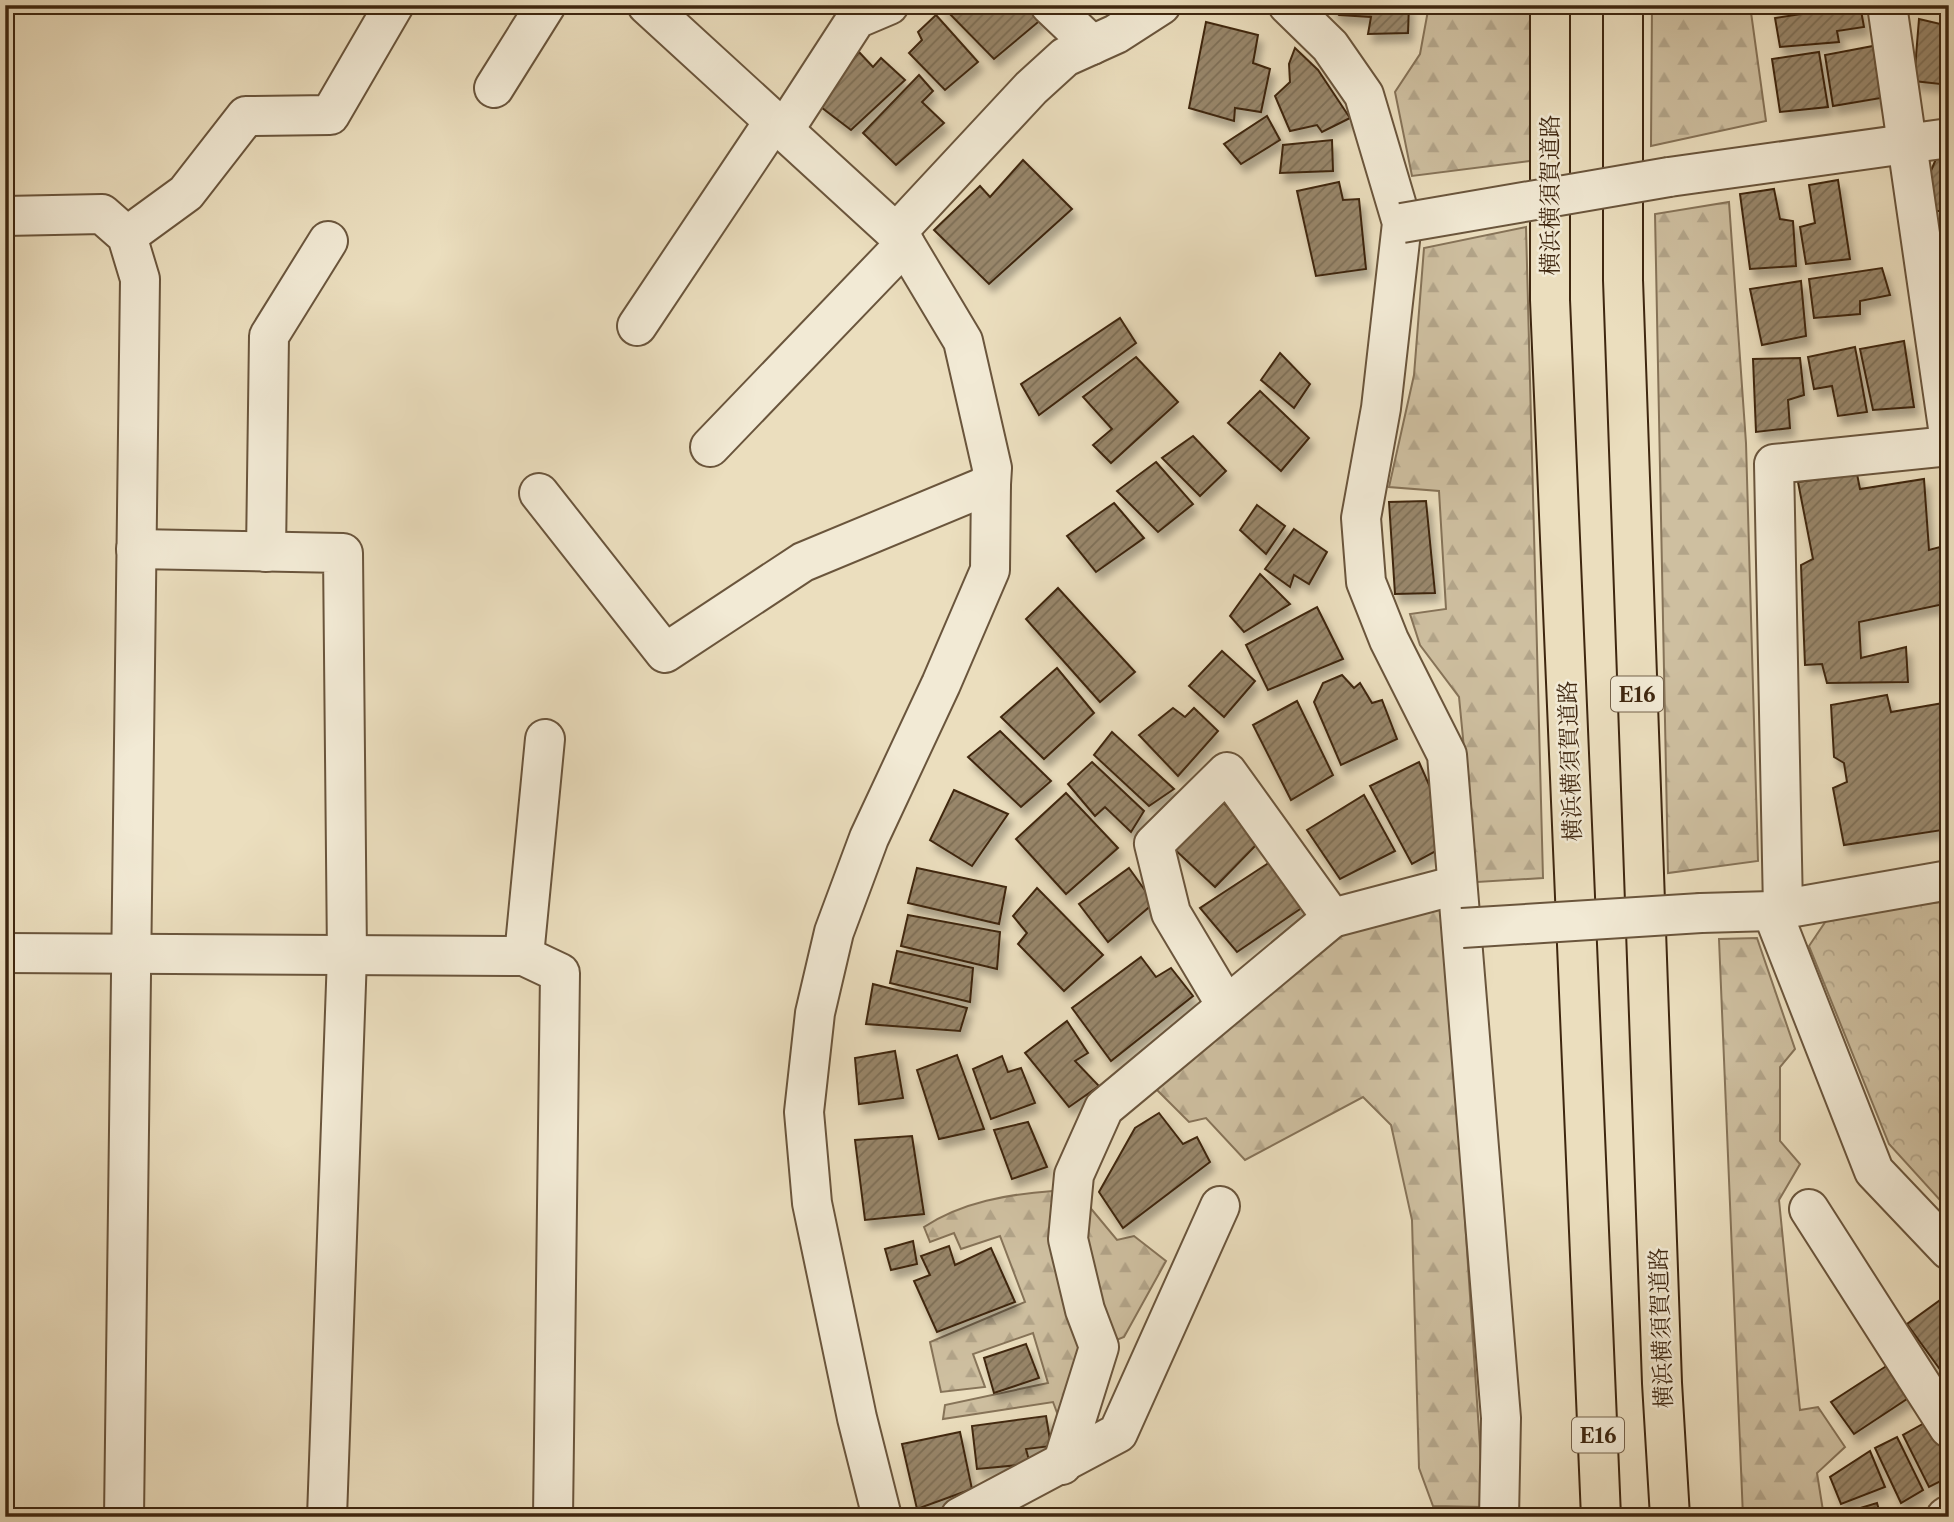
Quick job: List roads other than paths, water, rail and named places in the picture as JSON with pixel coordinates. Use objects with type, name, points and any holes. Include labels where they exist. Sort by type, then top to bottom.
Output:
[{"type":"highway","name":"横浜横須賀道路","points":[[1550,5],[1550,300],[1601,1517]]},
{"type":"highway","name":"横浜横須賀道路","points":[[1623,5],[1623,294],[1662,1383],[1670,1517]]},
{"type":"street","points":[[127,236],[186,193],[246,116],[330,115],[394,5]]},
{"type":"street","points":[[494,88],[546,5]]},
{"type":"street","points":[[648,5],[900,238],[963,341],[992,468],[990,570],[941,684],[869,838],[834,932],[815,1013],[804,1112],[812,1203],[857,1418],[881,1517]]},
{"type":"street","points":[[637,326],[856,19],[889,5]]},
{"type":"street","points":[[1050,5],[1092,45]]},
{"type":"street","points":[[710,447],[900,238],[1031,88],[1065,57],[1116,34],[1161,5]]},
{"type":"street","points":[[1287,5],[1330,47],[1364,95],[1402,223],[1381,408],[1361,518],[1366,582],[1389,640],[1447,754],[1501,1418],[1499,1517]]},
{"type":"street","points":[[1887,5],[1949,436]]},
{"type":"street","points":[[1402,223],[1669,177],[1949,138]]},
{"type":"street","points":[[5,216],[102,214],[127,236],[140,279],[124,1517]]},
{"type":"street","points":[[266,552],[269,335],[328,241]]},
{"type":"street","points":[[1949,446],[1774,464],[1777,910],[1874,1171],[1949,1250]]},
{"type":"street","points":[[539,493],[666,653],[803,562],[992,484]]},
{"type":"street","points":[[136,550],[343,553],[347,956],[327,1517]]},
{"type":"street","points":[[524,956],[545,739]]},
{"type":"street","points":[[1226,1005],[1171,913],[1154,844],[1227,772],[1332,918]]},
{"type":"street","points":[[1462,928],[1777,910],[1949,880]]},
{"type":"street","points":[[1062,1465],[1099,1347],[1085,1310],[1068,1239],[1074,1175],[1104,1108],[1332,918],[1457,885]]},
{"type":"street","points":[[5,953],[524,956],[560,973],[553,1517]]},
{"type":"street","points":[[960,1517],[1118,1433],[1220,1206]]},
{"type":"street","points":[[1810,1209],[1949,1428]]}]
